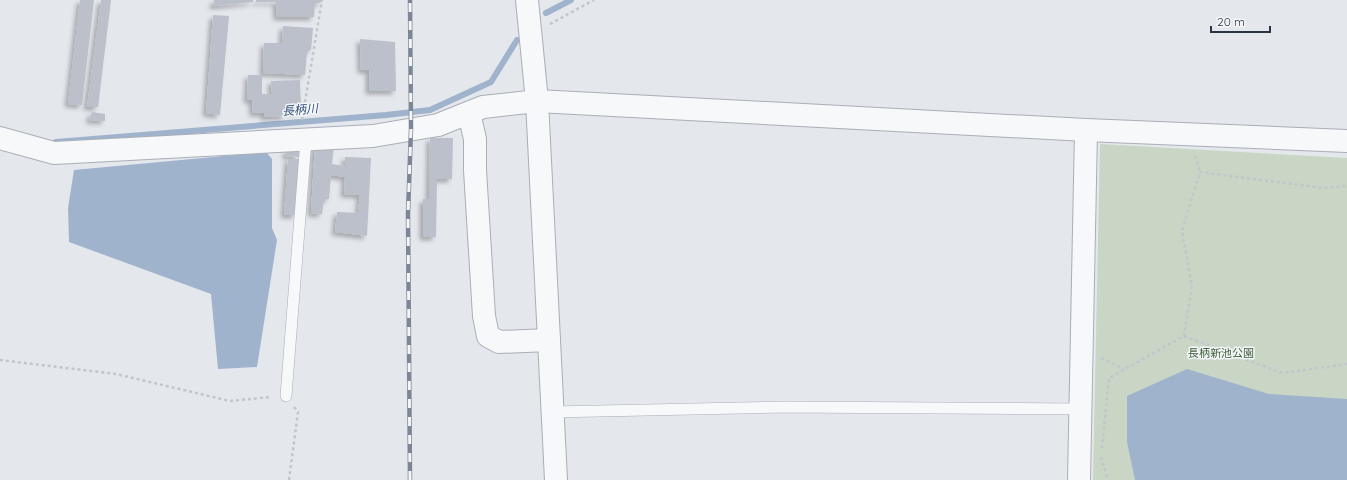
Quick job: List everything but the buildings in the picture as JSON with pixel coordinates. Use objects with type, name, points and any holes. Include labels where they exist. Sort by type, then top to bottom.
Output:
[{"type":"street","points":[[526,0],[537,101],[556,480]]},
{"type":"street","points":[[0,138],[54,153],[373,136],[438,125],[482,107],[537,101],[1086,130],[1347,141]]},
{"type":"street","points":[[469,112],[475,139],[475,170],[484,309],[488,336],[499,342],[549,340]]},
{"type":"street","points":[[1079,480],[1086,130]]},
{"type":"lane","points":[[286,396],[306,140]]},
{"type":"lane","points":[[552,412],[783,407],[1081,409]]},
{"type":"path","points":[[303,115],[322,0]]},
{"type":"path","points":[[530,35],[594,0]]},
{"type":"path","points":[[1184,336],[1192,286],[1182,231],[1200,172],[1194,150]]},
{"type":"path","points":[[1200,172],[1324,188],[1347,186]]},
{"type":"path","points":[[1108,480],[1101,458],[1109,378],[1184,336],[1282,373],[1347,364]]},
{"type":"path","points":[[1096,356],[1124,369]]},
{"type":"path","points":[[0,360],[116,374],[230,401],[286,396],[298,412],[289,480]]},
{"type":"green space","name":"長柄新池公園","points":[[1100,144],[1347,158],[1347,480],[1093,480]]},
{"type":"water","points":[[266,152],[272,159],[272,228],[277,240],[257,367],[218,369],[211,294],[69,242],[68,208],[74,170]]},
{"type":"water","points":[[1187,369],[1269,394],[1347,399],[1347,480],[1135,480],[1127,442],[1127,396]]},
{"type":"waterway","name":"長柄川","points":[[546,13],[571,0]]},
{"type":"waterway","name":"長柄川","points":[[56,142],[386,115],[430,110],[491,82],[517,40]]},
{"type":"railway","points":[[410,0],[411,129],[408,214],[410,480]]}]
